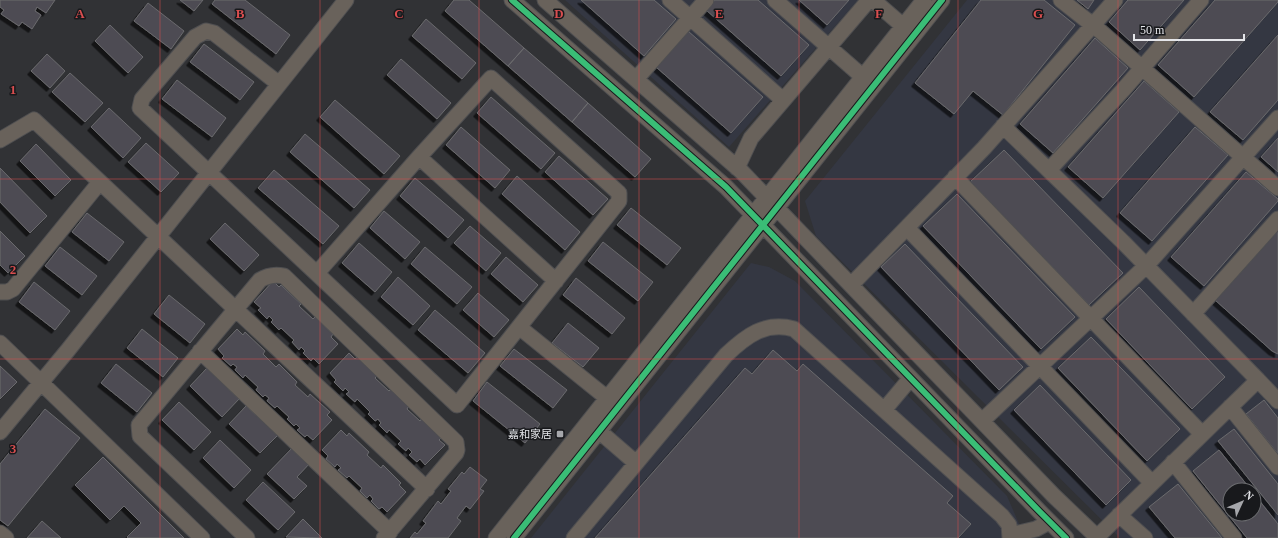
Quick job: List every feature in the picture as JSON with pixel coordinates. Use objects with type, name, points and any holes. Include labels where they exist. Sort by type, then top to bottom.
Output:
[{"type":"street","points":[[0,432],[346,0]]},
{"type":"street","points":[[512,0],[726,187],[910,379],[1066,538]]},
{"type":"street","points":[[545,0],[738,168],[1054,496],[1097,538],[1258,380]]},
{"type":"street","points":[[670,0],[783,100]]},
{"type":"street","points":[[636,79],[706,0]]},
{"type":"street","points":[[775,0],[863,77]]},
{"type":"street","points":[[738,168],[751,138],[869,0]]},
{"type":"street","points":[[873,0],[903,26]]},
{"type":"street","points":[[772,203],[863,77],[924,0]]},
{"type":"street","points":[[496,538],[607,398],[942,0]]},
{"type":"street","points":[[1061,0],[1093,25],[1278,188]]},
{"type":"street","points":[[851,285],[1003,126],[1115,0]]},
{"type":"street","points":[[1049,170],[1142,68],[1201,0]]},
{"type":"street","points":[[279,84],[214,33],[206,31],[195,37],[142,100],[140,108],[457,405],[619,201],[618,193],[491,78],[317,273]]},
{"type":"street","points":[[982,421],[1146,266],[1278,118]]},
{"type":"street","points":[[0,140],[34,120],[427,489]]},
{"type":"street","points":[[1003,126],[1146,266],[1278,401]]},
{"type":"street","points":[[419,157],[556,281]]},
{"type":"street","points":[[955,177],[1202,434]]},
{"type":"street","points":[[0,292],[7,292],[13,289],[100,182]]},
{"type":"street","points":[[1193,314],[1278,219]]},
{"type":"street","points":[[514,538],[599,431],[758,220]]},
{"type":"street","points":[[907,228],[1152,483]]},
{"type":"street","points":[[200,351],[387,535],[456,453],[456,442],[284,276],[271,275],[260,280],[200,351],[139,425],[140,436],[247,538]]},
{"type":"street","points":[[519,327],[607,398]]},
{"type":"street","points":[[574,538],[726,355],[739,343],[762,329],[769,327],[785,327],[794,330],[1002,516],[1008,524],[1010,537],[1036,529],[1049,522]]},
{"type":"street","points":[[0,342],[202,538]]},
{"type":"street","points":[[884,410],[910,379]]},
{"type":"street","points":[[1230,407],[1278,467]]},
{"type":"street","points":[[599,431],[636,463]]},
{"type":"street","points":[[1173,462],[1234,538]]},
{"type":"street","points":[[1119,515],[1145,538]]},
{"type":"street","points":[[0,532],[6,538]]},
{"type":"shaded area","points":[[565,0],[858,0],[729,147]]},
{"type":"shaded area","points":[[967,0],[1278,0],[1278,538],[1120,538],[816,236],[805,201]]},
{"type":"shaded area","points":[[751,263],[769,267],[795,281],[1007,496],[1020,526],[1019,538],[531,538]]},
{"type":"building","points":[[0,0],[55,0],[46,13],[37,7],[35,11],[41,15],[32,29],[22,22],[19,26],[1,14],[4,10],[0,7]]},
{"type":"building","points":[[180,0],[203,0],[194,11]]},
{"type":"building","points":[[215,0],[245,0],[290,35],[276,54],[212,4]]},
{"type":"building","points":[[454,0],[469,0],[524,48],[508,66],[445,11]]},
{"type":"building","points":[[581,0],[654,0],[676,19],[644,56]]},
{"type":"building","points":[[715,0],[758,0],[809,45],[781,76],[706,10]]},
{"type":"building","points":[[799,0],[849,0],[827,25]]},
{"type":"building","points":[[981,0],[1044,0],[1075,25],[1003,115],[973,91],[954,114],[915,83]]},
{"type":"building","points":[[1077,0],[1094,0],[1088,9]]},
{"type":"building","points":[[1128,0],[1184,0],[1140,50],[1109,22]]},
{"type":"building","points":[[1215,0],[1278,0],[1278,2],[1194,97],[1158,65]]},
{"type":"building","points":[[148,3],[184,31],[171,49],[134,21]]},
{"type":"building","points":[[426,19],[476,63],[462,79],[412,36]]},
{"type":"building","points":[[110,25],[143,57],[128,73],[95,41]]},
{"type":"building","points":[[688,31],[763,97],[731,133],[656,67]]},
{"type":"building","points":[[1278,35],[1278,100],[1243,140],[1210,112]]},
{"type":"building","points":[[1095,38],[1128,68],[1053,153],[1020,124]]},
{"type":"building","points":[[204,44],[254,82],[240,100],[190,62]]},
{"type":"building","points":[[524,48],[588,103],[572,122],[508,66]]},
{"type":"building","points":[[47,54],[65,71],[50,88],[31,71]]},
{"type":"building","points":[[401,59],[451,103],[437,119],[387,75]]},
{"type":"building","points":[[70,73],[103,103],[85,122],[52,92]]},
{"type":"building","points":[[177,80],[226,118],[212,137],[162,99]]},
{"type":"building","points":[[1144,81],[1179,112],[1103,198],[1068,167]]},
{"type":"building","points":[[491,97],[555,153],[541,169],[477,113]]},
{"type":"building","points":[[335,100],[400,156],[384,174],[320,117]]},
{"type":"building","points":[[588,103],[651,159],[635,177],[572,122]]},
{"type":"building","points":[[109,108],[141,138],[123,158],[91,127]]},
{"type":"building","points":[[461,127],[510,170],[495,188],[446,145]]},
{"type":"building","points":[[1195,127],[1228,155],[1152,241],[1120,213]]},
{"type":"building","points":[[305,134],[370,190],[354,208],[290,152]]},
{"type":"building","points":[[1278,138],[1278,172],[1261,157]]},
{"type":"building","points":[[146,143],[179,173],[161,192],[128,162]]},
{"type":"building","points":[[36,144],[71,180],[55,196],[20,161]]},
{"type":"building","points":[[1004,150],[1123,273],[1089,305],[970,182]]},
{"type":"building","points":[[559,156],[608,199],[593,215],[545,172]]},
{"type":"building","points":[[0,168],[47,216],[30,233],[0,202]]},
{"type":"building","points":[[274,170],[339,226],[323,244],[258,188]]},
{"type":"building","points":[[1246,172],[1278,199],[1278,201],[1204,286],[1171,257]]},
{"type":"building","points":[[517,176],[580,232],[565,250],[502,194]]},
{"type":"building","points":[[415,178],[464,220],[448,238],[400,196]]},
{"type":"building","points":[[957,194],[1075,317],[1041,349],[923,226]]},
{"type":"building","points":[[631,208],[681,248],[667,265],[617,225]]},
{"type":"building","points":[[384,211],[420,242],[405,259],[370,228]]},
{"type":"building","points":[[87,213],[124,242],[109,261],[72,232]]},
{"type":"building","points":[[225,223],[259,255],[244,271],[210,239]]},
{"type":"building","points":[[470,226],[501,253],[486,271],[454,243]]},
{"type":"building","points":[[1278,230],[1278,354],[1272,351],[1215,300]]},
{"type":"building","points":[[0,231],[25,256],[8,273],[0,265]]},
{"type":"building","points":[[603,242],[653,282],[638,301],[588,261]]},
{"type":"building","points":[[359,243],[392,272],[375,292],[342,263]]},
{"type":"building","points":[[905,244],[1023,367],[999,390],[881,267]]},
{"type":"building","points":[[60,247],[97,276],[82,295],[45,266]]},
{"type":"building","points":[[425,247],[472,287],[457,304],[411,264]]},
{"type":"building","points":[[506,257],[538,285],[523,302],[491,274]]},
{"type":"building","points":[[398,277],[430,306],[413,325],[381,297]]},
{"type":"building","points":[[576,278],[625,318],[612,334],[563,295]]},
{"type":"building","points":[[273,281],[279,287],[281,285],[301,304],[299,306],[313,319],[315,317],[333,334],[331,337],[338,344],[319,364],[313,358],[311,361],[303,353],[305,351],[301,347],[299,350],[292,342],[294,340],[281,328],[279,330],[271,322],[273,320],[269,316],[267,319],[258,310],[261,308],[254,302]]},
{"type":"building","points":[[34,282],[70,311],[55,330],[19,302]]},
{"type":"building","points":[[1139,287],[1225,377],[1192,409],[1106,319]]},
{"type":"building","points":[[478,293],[509,320],[494,337],[463,310]]},
{"type":"building","points":[[169,295],[205,324],[190,343],[154,314]]},
{"type":"building","points":[[435,310],[485,353],[468,373],[418,330]]},
{"type":"building","points":[[568,323],[599,348],[583,367],[552,343]]},
{"type":"building","points":[[142,329],[178,358],[163,377],[127,348]]},
{"type":"building","points":[[237,329],[243,335],[245,332],[265,351],[263,354],[276,367],[279,364],[297,382],[295,385],[308,397],[310,394],[330,412],[327,415],[332,420],[313,440],[307,435],[305,437],[297,430],[300,428],[296,424],[294,426],[287,419],[289,417],[277,406],[275,408],[267,401],[269,398],[265,395],[263,397],[256,390],[258,387],[245,375],[243,378],[235,370],[237,367],[233,364],[231,366],[222,358],[224,356],[218,349]]},
{"type":"building","points":[[1091,337],[1180,429],[1147,461],[1058,368]]},
{"type":"building","points":[[514,349],[567,390],[553,408],[500,366]]},
{"type":"building","points":[[773,350],[797,371],[803,364],[953,496],[947,503],[971,524],[958,538],[595,538],[745,368],[752,374]]},
{"type":"building","points":[[349,353],[355,359],[357,357],[377,376],[375,378],[389,391],[391,389],[409,406],[407,409],[420,421],[422,418],[442,437],[439,440],[445,445],[425,465],[420,459],[417,462],[409,455],[412,452],[408,448],[406,451],[398,444],[401,441],[389,430],[387,433],[379,425],[381,423],[378,419],[375,421],[368,414],[370,412],[357,399],[355,402],[346,394],[349,392],[345,388],[343,391],[334,382],[336,380],[330,373]]},
{"type":"building","points":[[116,364],[152,393],[137,412],[101,383]]},
{"type":"building","points":[[0,366],[17,382],[0,399]]},
{"type":"building","points":[[207,368],[239,399],[222,417],[190,386]]},
{"type":"building","points":[[487,382],[540,424],[525,443],[473,401]]},
{"type":"building","points":[[1040,385],[1131,480],[1106,505],[1014,410]]},
{"type":"building","points":[[1264,400],[1278,418],[1278,454],[1246,414]]},
{"type":"building","points":[[179,402],[211,432],[194,450],[162,420]]},
{"type":"building","points":[[246,406],[278,435],[260,453],[229,424]]},
{"type":"building","points":[[45,409],[80,438],[8,526],[0,520],[0,464]]},
{"type":"building","points":[[1234,429],[1278,484],[1278,515],[1262,495],[1262,482],[1251,482],[1218,441]]},
{"type":"building","points":[[341,430],[347,436],[349,433],[369,452],[367,455],[381,468],[383,465],[401,483],[399,485],[406,492],[387,512],[382,507],[379,509],[371,501],[373,499],[370,495],[367,498],[360,491],[362,488],[349,476],[347,478],[338,470],[341,468],[337,464],[335,467],[326,459],[328,456],[322,450]]},
{"type":"building","points":[[220,440],[251,470],[234,488],[203,458]]},
{"type":"building","points":[[294,446],[311,462],[297,477],[307,486],[294,499],[267,474]]},
{"type":"building","points":[[1219,450],[1245,482],[1222,482],[1222,507],[1193,471]]},
{"type":"building","points":[[103,457],[184,538],[128,538],[127,537],[141,523],[124,506],[110,520],[75,485]]},
{"type":"building","points":[[470,467],[487,480],[480,489],[484,491],[470,509],[466,506],[457,518],[461,521],[448,538],[410,538],[415,532],[417,534],[426,523],[423,521],[438,501],[441,504],[451,491],[448,489],[462,472],[464,474]]},
{"type":"building","points":[[263,482],[295,512],[278,530],[246,500]]},
{"type":"building","points":[[1178,484],[1222,538],[1175,538],[1149,507]]},
{"type":"building","points":[[1262,504],[1278,524],[1278,538],[1247,538],[1234,522],[1262,522]]},
{"type":"building","points":[[303,519],[322,538],[286,537]]},
{"type":"building","points":[[42,521],[61,538],[27,538]]},
{"type":"cycle path","points":[[512,0],[726,187],[1066,538]]},
{"type":"cycle path","points":[[514,538],[942,0]]},
{"type":"place","name":"嘉和家居","points":[[560,434]]}]
